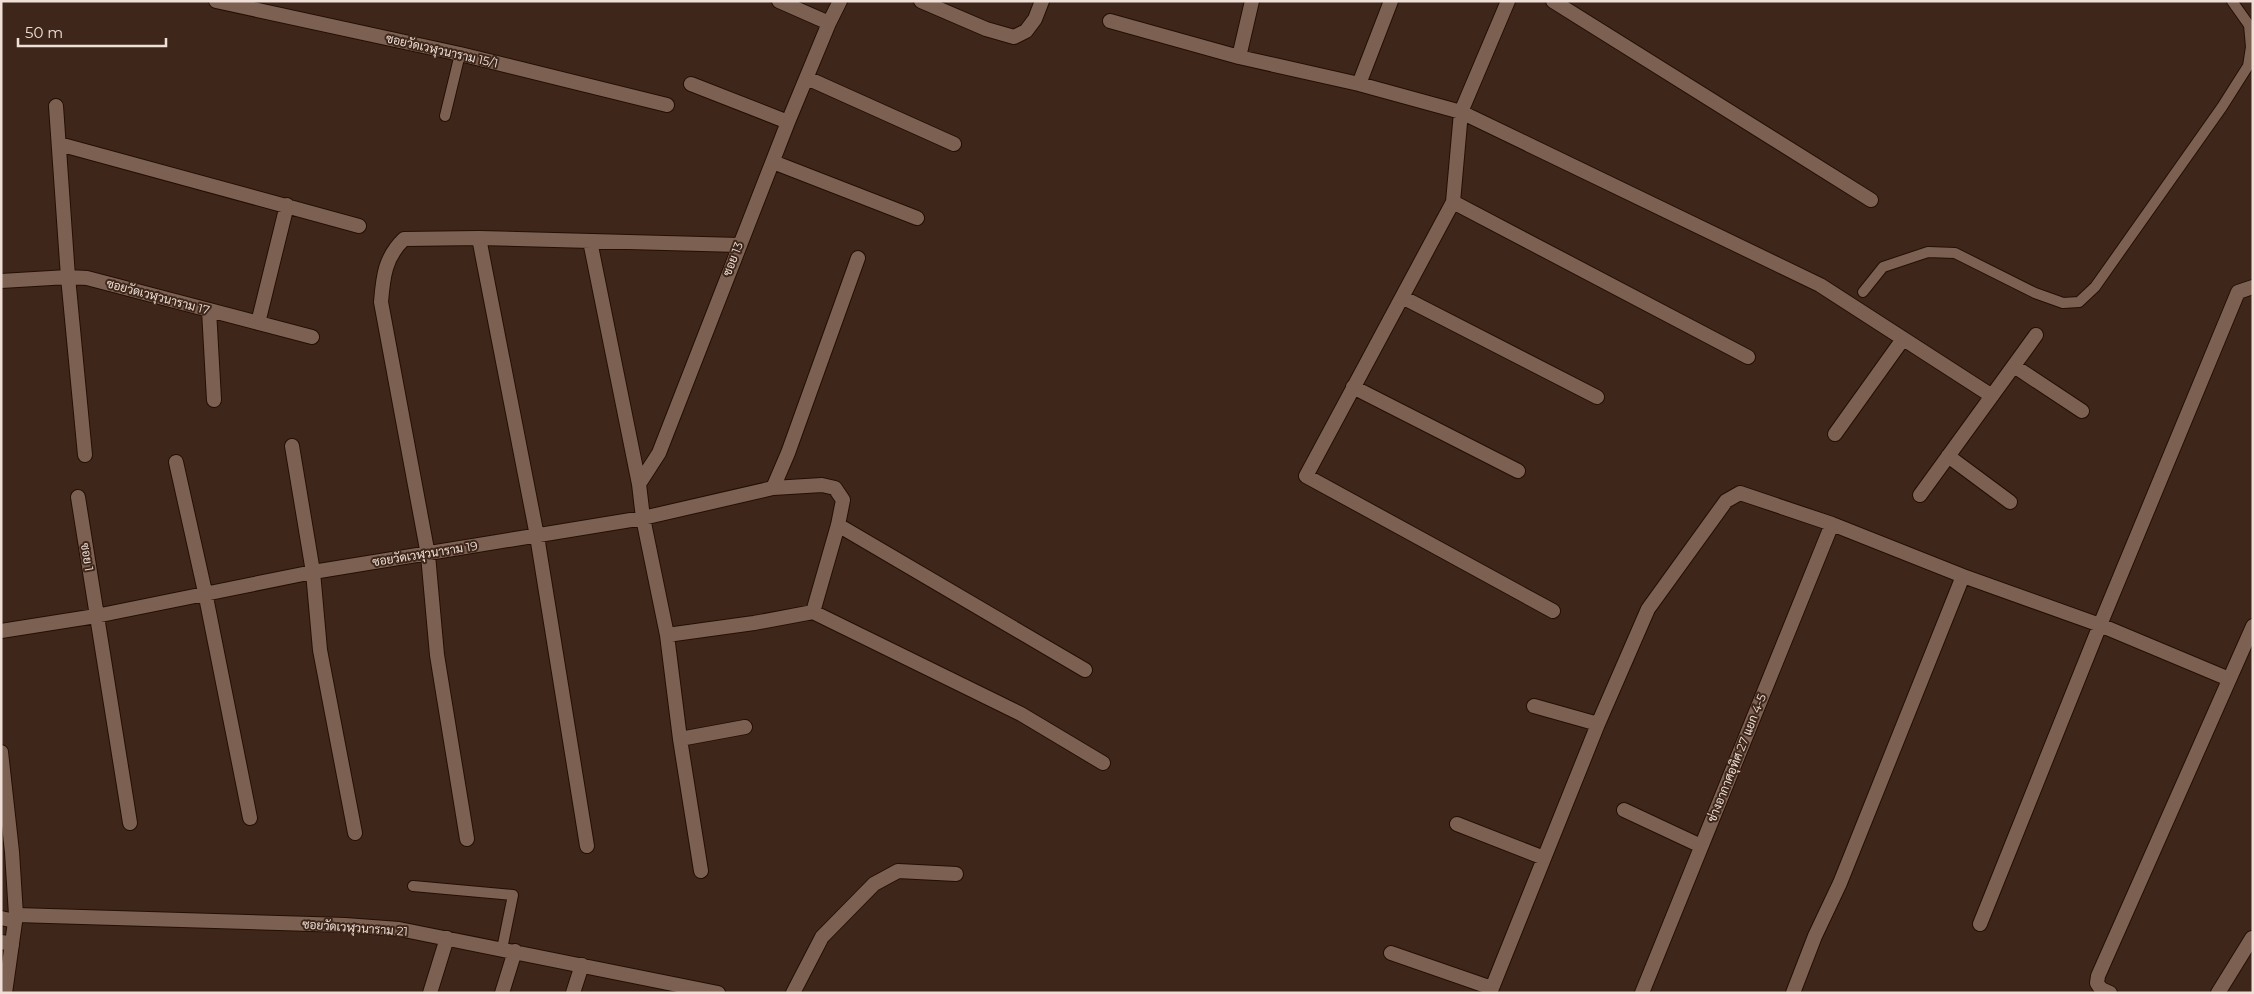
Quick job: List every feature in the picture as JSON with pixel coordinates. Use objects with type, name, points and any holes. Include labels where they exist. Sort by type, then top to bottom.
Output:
[{"type":"street","name":"ซอยวัดเวฬุวนาราม 15/1","points":[[216,1],[460,54],[667,105]]},
{"type":"street","points":[[779,1],[829,23]]},
{"type":"street","name":"ซอย 13","points":[[639,484],[659,453],[788,122],[840,1]]},
{"type":"street","points":[[921,1],[986,29],[1014,37],[1026,31],[1035,19],[1042,1]]},
{"type":"street","points":[[1239,57],[1252,1]]},
{"type":"street","points":[[1359,84],[1391,1]]},
{"type":"street","points":[[1508,1],[1461,112],[1453,202],[1306,476],[1553,610]]},
{"type":"street","points":[[1553,1],[1872,200]]},
{"type":"street","points":[[1110,21],[1239,57],[1359,84],[1461,112],[1820,285],[1992,396]]},
{"type":"street","points":[[807,78],[954,144]]},
{"type":"street","points":[[691,84],[788,122]]},
{"type":"street","points":[[56,106],[68,277],[85,455]]},
{"type":"street","points":[[59,144],[359,226]]},
{"type":"street","points":[[773,162],[917,218]]},
{"type":"street","points":[[1453,202],[1748,357]]},
{"type":"street","points":[[258,323],[287,205]]},
{"type":"street","points":[[468,839],[437,655],[428,555],[381,302],[383,272],[394,248],[404,239],[479,238],[739,245]]},
{"type":"street","points":[[479,238],[538,536],[587,846]]},
{"type":"street","points":[[590,242],[639,484],[643,518],[667,636],[680,739],[701,871]]},
{"type":"street","points":[[773,488],[788,453],[858,258]]},
{"type":"street","name":"ซอยวัดเวฬุวนาราม 17","points":[[1,281],[68,277],[87,278],[312,338]]},
{"type":"street","points":[[1980,924],[2100,625],[2238,292],[2253,286]]},
{"type":"street","points":[[1402,297],[1597,397]]},
{"type":"street","points":[[209,310],[214,400]]},
{"type":"street","points":[[1920,495],[2036,335]]},
{"type":"street","points":[[1835,434],[1903,339]]},
{"type":"street","points":[[2014,366],[2082,411]]},
{"type":"street","points":[[1353,387],[1518,471]]},
{"type":"street","points":[[292,446],[313,572],[320,650],[354,833]]},
{"type":"street","points":[[1948,456],[2010,502]]},
{"type":"street","points":[[176,462],[205,592],[250,818]]},
{"type":"street","name":"ซอยวัดเวฬุวนาราม 19","points":[[1,631],[96,616],[205,592],[313,572],[428,555],[643,518],[773,488],[822,485],[835,488],[843,500],[838,525]]},
{"type":"street","points":[[1391,953],[1491,990],[1598,724],[1648,609],[1726,502],[1740,493],[1832,524],[1963,576],[2100,625],[2229,680]]},
{"type":"street","name":"ซอย 1","points":[[78,497],[130,824]]},
{"type":"street","name":"ช่างอากาศอุทิศ 27 แยก 4-5","points":[[1642,993],[1832,524]]},
{"type":"street","points":[[813,612],[838,525],[1085,670]]},
{"type":"street","points":[[1793,993],[1815,936],[1840,883],[1963,576]]},
{"type":"street","points":[[667,636],[813,612],[1021,714],[1103,762]]},
{"type":"street","points":[[2110,993],[2101,990],[2097,983],[2098,976],[2253,626]]},
{"type":"street","points":[[1534,706],[1598,724]]},
{"type":"street","points":[[680,739],[746,728]]},
{"type":"street","points":[[1,752],[12,852],[11,918],[6,943],[5,993]]},
{"type":"street","points":[[1624,810],[1701,846]]},
{"type":"street","points":[[1456,824],[1544,858]]},
{"type":"street","points":[[793,993],[822,937],[874,884],[898,871],[956,874]]},
{"type":"street","name":"ซอยวัดเวฬุวนาราม 21","points":[[11,918],[345,925],[399,929],[718,993]]},
{"type":"street","points":[[430,993],[447,938]]},
{"type":"street","points":[[2218,993],[2252,938]]},
{"type":"street","points":[[502,993],[508,950]]},
{"type":"street","points":[[573,993],[582,965]]},
{"type":"lane","points":[[1863,292],[1884,267],[1928,252],[1955,254],[2035,293],[2063,303],[2078,302],[2094,288],[2222,107],[2248,66],[2251,47],[2249,25],[2232,1]]},
{"type":"lane","points":[[445,116],[460,54]]},
{"type":"lane","points":[[413,886],[513,895],[508,950]]}]
